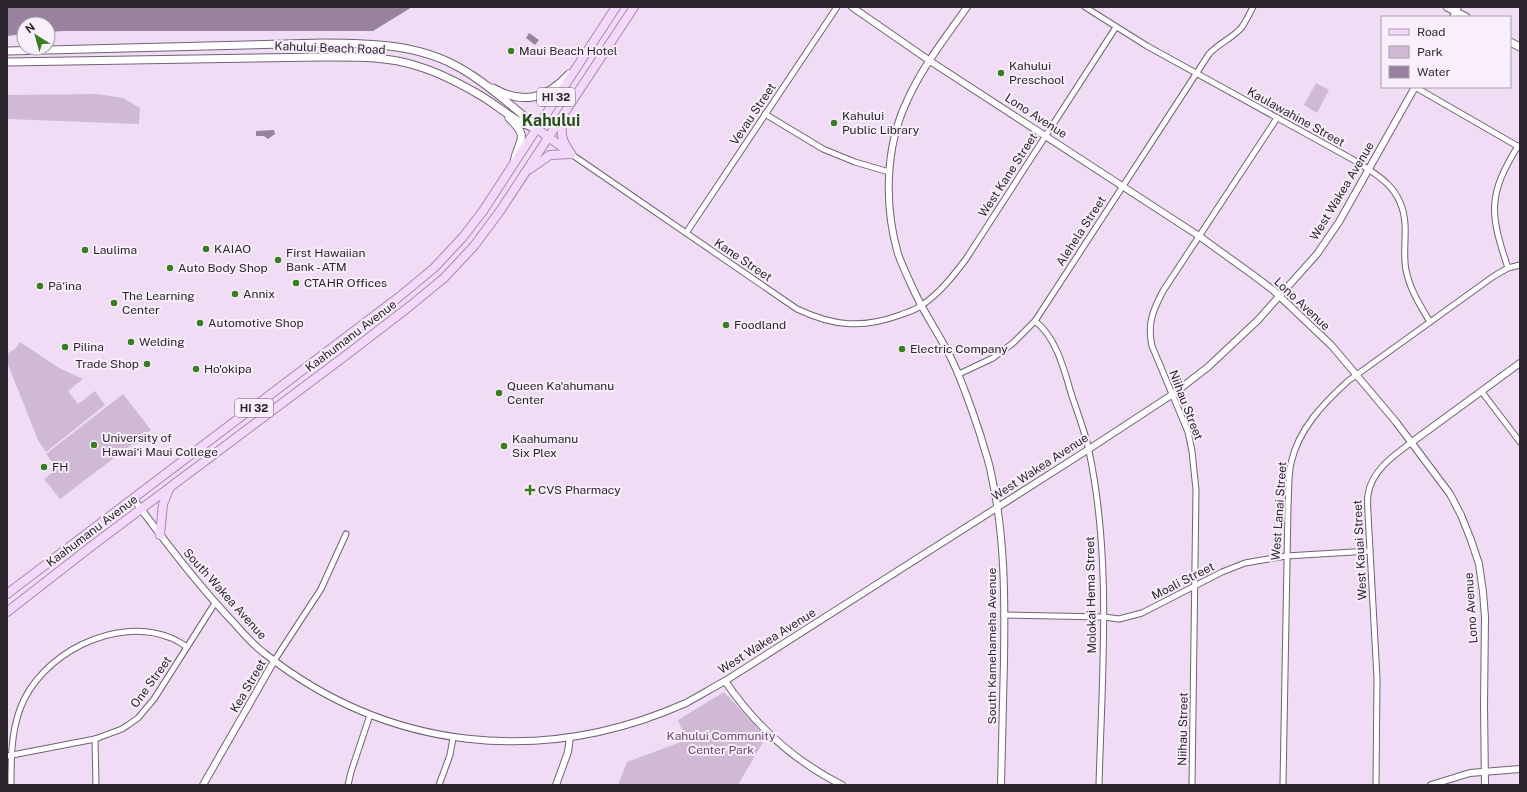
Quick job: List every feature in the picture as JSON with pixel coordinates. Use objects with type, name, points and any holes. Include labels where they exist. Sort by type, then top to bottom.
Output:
[{"type":"main road","name":"Kaahumanu Avenue","points":[[7,612],[93,545],[349,353],[444,278],[474,246],[500,211],[634,7]]},
{"type":"main road","points":[[1447,7],[1456,12]]},
{"type":"main road","name":"Kaahumanu Avenue","points":[[7,594],[340,343],[434,268],[463,237],[483,212],[615,8]]},
{"type":"main road","points":[[615,8],[627,17]]},
{"type":"main road","points":[[1511,42],[1520,47]]},
{"type":"main road","name":"Kahului Beach Road","points":[[7,51],[323,43],[364,43],[402,47],[430,55],[460,68],[535,125],[536,128]]},
{"type":"main road","points":[[162,59],[164,48]]},
{"type":"main road","points":[[425,68],[430,55]]},
{"type":"main road","name":"Kahului Beach Road","points":[[7,62],[362,57],[398,61],[425,68],[455,81],[526,126],[536,128]]},
{"type":"main road","points":[[476,79],[506,94],[522,98],[531,98],[540,96],[554,88],[576,67]]},
{"type":"main road","points":[[496,106],[518,126],[522,134],[514,163]]},
{"type":"main road","points":[[564,113],[561,136],[571,154]]},
{"type":"main road","points":[[536,128],[571,154]]},
{"type":"main road","points":[[524,174],[550,155],[571,154]]},
{"type":"main road","points":[[340,343],[349,353]]},
{"type":"main road","points":[[160,535],[163,504],[169,488]]},
{"type":"street","name":"Vevau Street","points":[[686,233],[837,7]]},
{"type":"street","name":"Lono Avenue","points":[[852,7],[930,61],[1199,236],[1253,275],[1280,297],[1332,346],[1412,442],[1439,478],[1456,505],[1472,540],[1479,564],[1485,617],[1485,785]]},
{"type":"street","name":"South Kamehameha Avenue","points":[[967,7],[930,61],[906,101],[898,122],[892,145],[889,172],[890,212],[898,254],[922,306],[950,354],[959,374],[971,406],[991,471],[1003,554],[1004,615],[1001,785]]},
{"type":"street","name":"Kaulawahine Street","points":[[1085,7],[1147,46],[1369,169],[1384,180],[1395,193],[1401,206],[1405,224],[1405,259],[1408,278],[1416,299],[1430,322]]},
{"type":"street","name":"Alehela Street","points":[[959,374],[993,358],[1013,343],[1035,321],[1209,54],[1215,47],[1242,27],[1253,7]]},
{"type":"street","name":"West Kane Street","points":[[922,306],[941,290],[960,267],[1116,27]]},
{"type":"street","name":"West Wakea Avenue","points":[[570,737],[586,735],[618,727],[648,717],[685,703],[725,681],[1089,450],[1173,394],[1208,368],[1280,297],[1317,254],[1339,222],[1414,88]]},
{"type":"street","points":[[1417,88],[1519,147],[1500,179],[1496,193],[1494,211],[1495,225],[1508,268]]},
{"type":"street","points":[[765,114],[823,149],[855,162],[889,172]]},
{"type":"street","name":"Niihau Street","points":[[1192,785],[1194,598],[1196,586],[1195,468],[1188,432],[1152,346],[1150,337],[1151,317],[1163,291],[1277,118]]},
{"type":"street","name":"Kane Street","points":[[571,154],[788,303],[823,320],[852,324],[871,324],[885,321],[922,306]]},
{"type":"street","name":"West Lanai Street","points":[[1283,785],[1286,556],[1291,464],[1297,445],[1304,430],[1317,412],[1332,396],[1494,276],[1508,268],[1520,265]]},
{"type":"street","name":"Molokai Hema Street","points":[[1035,321],[1043,329],[1053,344],[1067,378],[1089,450],[1097,503],[1103,551],[1104,617],[1100,785]]},
{"type":"street","name":"West Kauai Street","points":[[1376,785],[1377,678],[1368,514],[1368,494],[1372,481],[1390,459],[1520,363]]},
{"type":"street","points":[[1482,392],[1520,442]]},
{"type":"street","name":"South Wakea Avenue","points":[[133,498],[160,535],[215,603],[246,637],[263,653],[314,689],[370,716],[423,732],[453,738],[493,741],[532,741],[570,737]]},
{"type":"street","name":"Kea Street","points":[[203,785],[274,661],[321,589],[346,534]]},
{"type":"street","name":"Moali Street","points":[[1004,615],[1104,617],[1119,619],[1134,616],[1154,608],[1222,572],[1246,563],[1286,556],[1370,551]]},
{"type":"street","name":"One Street","points":[[9,755],[95,739],[122,729],[138,718],[154,699],[215,603]]},
{"type":"street","points":[[11,785],[9,755],[20,708],[36,682],[47,669],[63,655],[88,641],[112,634],[126,632],[146,632],[162,635],[187,647]]},
{"type":"street","points":[[725,681],[756,721],[782,746],[812,768],[842,785]]},
{"type":"street","points":[[348,785],[370,716]]},
{"type":"street","points":[[556,785],[568,752],[570,737]]},
{"type":"street","points":[[439,785],[450,755],[453,738]]},
{"type":"street","points":[[95,739],[96,785]]},
{"type":"street","points":[[1431,785],[1470,773],[1520,769]]},
{"type":"green space","points":[[1316,83],[1329,90],[1317,113],[1304,105]]},
{"type":"green space","points":[[98,94],[123,98],[140,108],[139,124],[7,119],[7,95]]},
{"type":"green space","points":[[20,342],[59,368],[83,379],[68,391],[78,404],[95,391],[105,405],[46,452],[38,440],[7,362],[7,354],[15,349]]},
{"type":"green space","points":[[123,394],[151,430],[60,499],[44,479],[57,469],[46,454]]},
{"type":"green space","name":"Kahului Community Center Park","points":[[724,692],[766,737],[738,785],[618,785],[627,762],[686,740],[678,720]]},
{"type":"water","points":[[7,7],[412,7],[373,31],[56,31],[56,16],[16,16],[16,35],[7,36]]},
{"type":"water","points":[[529,33],[539,40],[535,45],[526,38]]},
{"type":"water","points":[[274,130],[275,134],[268,139],[264,136],[256,136],[256,131]]},
{"type":"place","name":"Maui Beach Hotel","points":[[511,51]]},
{"type":"place","name":"Kahului Preschool","points":[[1001,73]]},
{"type":"place","name":"Kahului Public Library","points":[[834,123]]},
{"type":"place","name":"KAIAO","points":[[206,249]]},
{"type":"place","name":"Laulima","points":[[85,250]]},
{"type":"place","name":"First Hawaiian Bank - ATM","points":[[278,260]]},
{"type":"place","name":"Auto Body Shop","points":[[170,268]]},
{"type":"place","name":"CTAHR Offices","points":[[296,283]]},
{"type":"place","name":"Pā‘ina","points":[[40,286]]},
{"type":"place","name":"Annix","points":[[235,294]]},
{"type":"place","name":"The Learning Center","points":[[114,303]]},
{"type":"place","name":"Automotive Shop","points":[[200,323]]},
{"type":"place","name":"Foodland","points":[[726,325]]},
{"type":"place","name":"Welding","points":[[131,342]]},
{"type":"place","name":"Pilina","points":[[65,347]]},
{"type":"place","name":"Electric Company","points":[[902,349]]},
{"type":"place","name":"Trade Shop","points":[[147,364]]},
{"type":"place","name":"Ho'okipa","points":[[196,369]]},
{"type":"place","name":"Queen Ka'ahumanu Center","points":[[499,393]]},
{"type":"place","name":"University of Hawai‘i Maui College","points":[[94,445]]},
{"type":"place","name":"Kaahumanu Six Plex","points":[[504,446]]},
{"type":"place","name":"FH","points":[[44,467]]},
{"type":"place","name":"CVS Pharmacy","points":[[530,490]]},
{"type":"district","name":"Kahului","points":[[551,120]]}]
